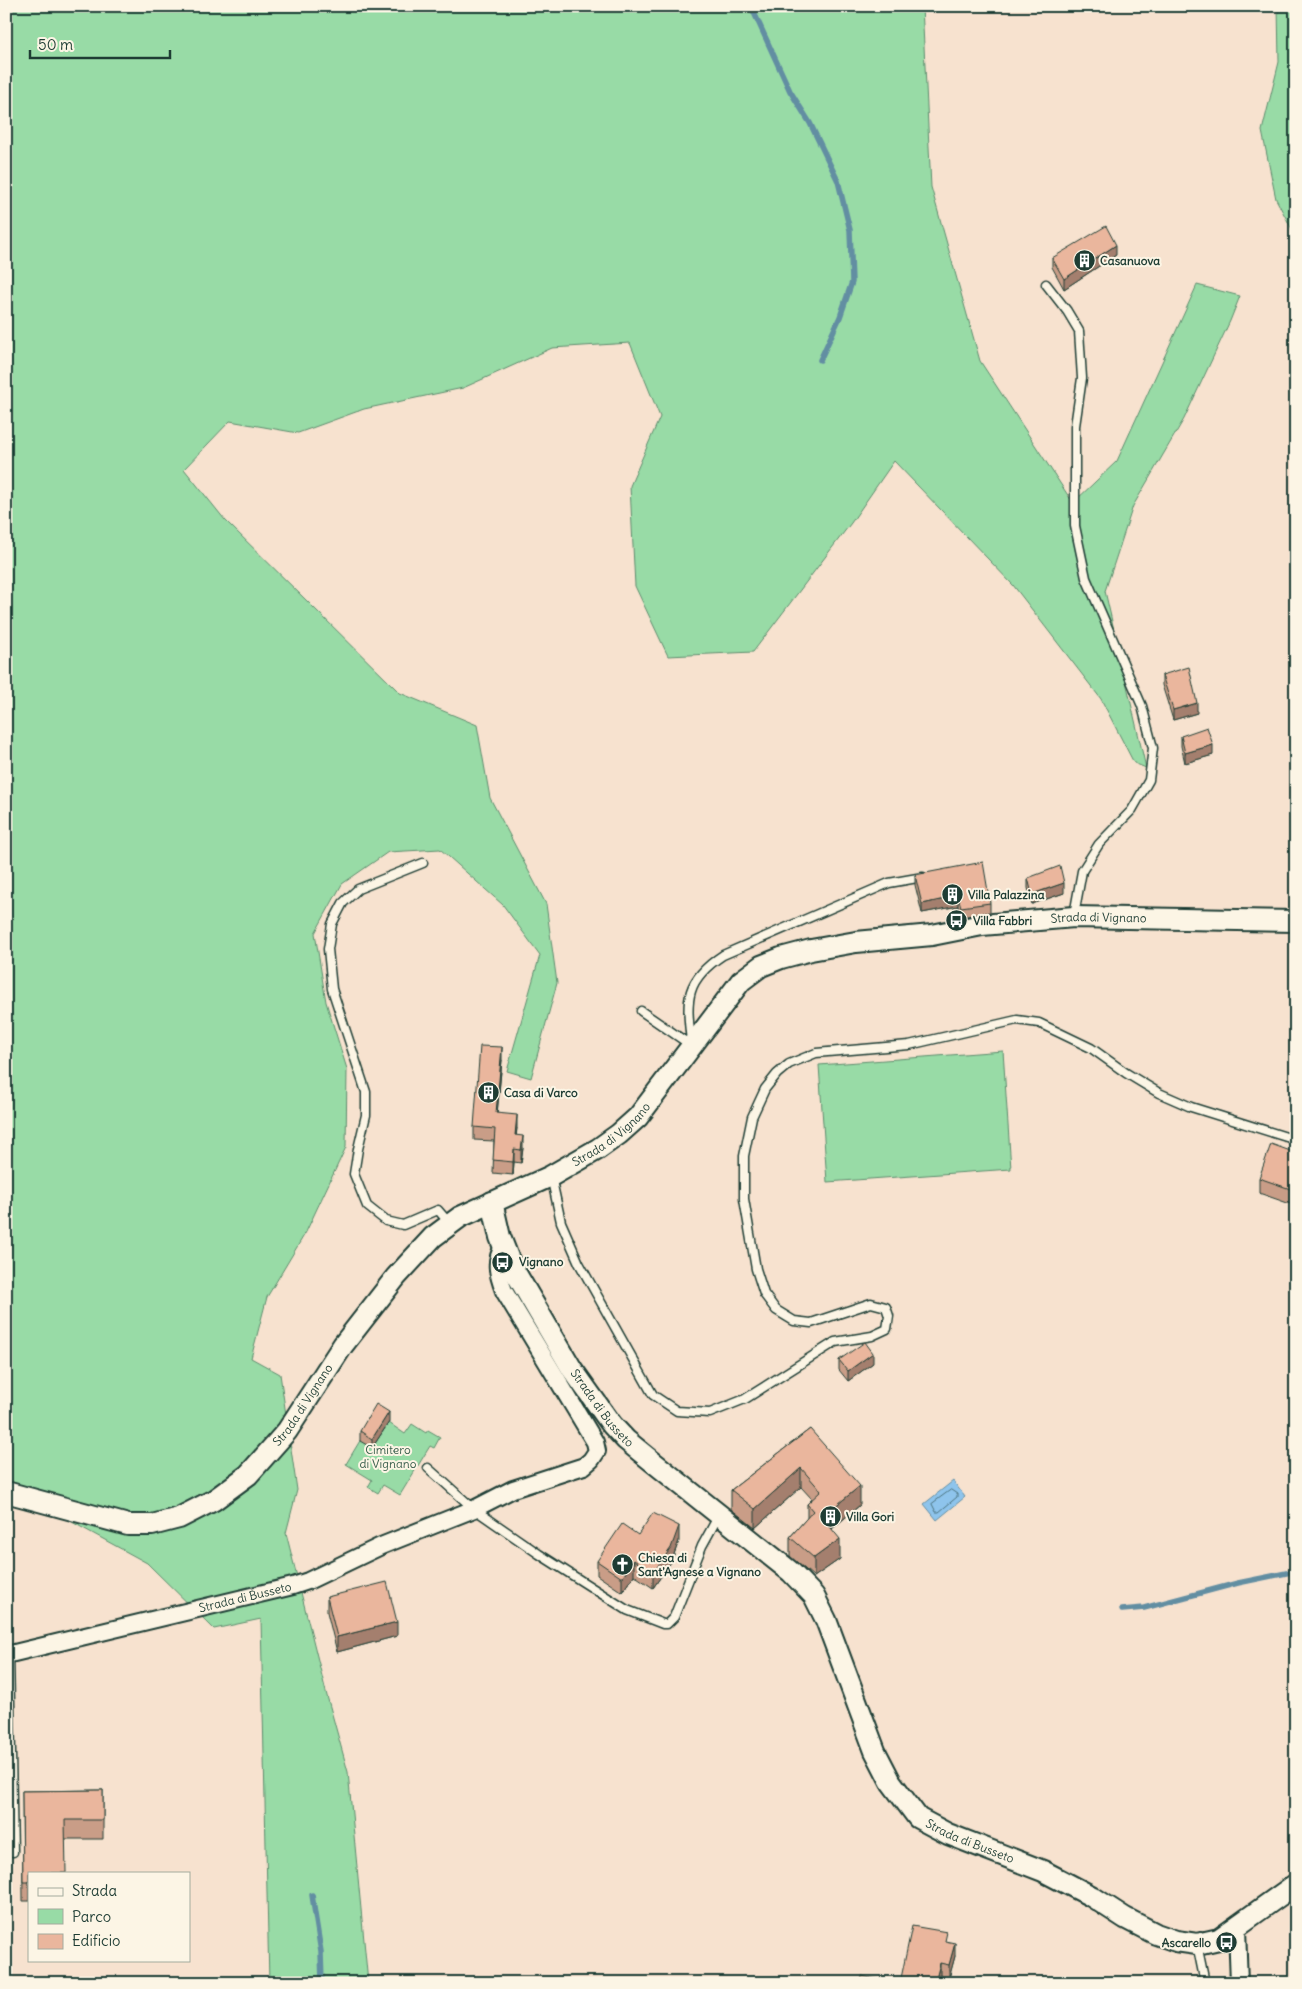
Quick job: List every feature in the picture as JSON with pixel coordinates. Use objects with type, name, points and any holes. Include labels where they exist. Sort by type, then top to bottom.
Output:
[{"type":"street","name":"Strada di Vignano","points":[[6,1492],[128,1524],[152,1525],[179,1518],[214,1500],[248,1475],[287,1431],[325,1371],[362,1319],[411,1260],[450,1224],[492,1202],[551,1176],[598,1149],[619,1134],[638,1117],[742,981],[761,966],[781,958],[811,950],[856,942],[932,935],[982,925],[1074,917],[1296,921]]},
{"type":"street","name":"Strada di Busseto","points":[[492,1202],[503,1247],[515,1272],[572,1369],[612,1425],[632,1445],[792,1572],[814,1596],[826,1620],[875,1751],[896,1789],[918,1818],[948,1834],[1043,1871],[1076,1887],[1125,1918],[1150,1931],[1176,1941],[1197,1944],[1219,1940],[1296,1884]]},
{"type":"street","name":"Strada di Busseto","points":[[8,1654],[293,1586],[308,1581],[381,1546],[474,1509],[513,1489],[584,1466],[597,1451],[597,1446],[590,1430],[504,1291],[497,1262],[503,1247]]},
{"type":"street","points":[[1237,1928],[1239,1983]]},
{"type":"lane","points":[[1046,284],[1067,311],[1079,331],[1082,378],[1075,426],[1075,526],[1084,570],[1142,706],[1152,748],[1149,780],[1132,810],[1098,844],[1082,871],[1074,917]]},
{"type":"lane","points":[[423,863],[358,889],[343,903],[332,924],[328,949],[332,989],[366,1092],[366,1116],[354,1174],[367,1206],[386,1221],[403,1225],[438,1210],[450,1224]]},
{"type":"lane","points":[[692,1046],[688,1020],[689,994],[694,980],[708,965],[723,955],[889,883],[923,878]]},
{"type":"lane","points":[[641,1011],[692,1046]]},
{"type":"lane","points":[[551,1176],[561,1222],[579,1263],[653,1395],[677,1411],[710,1413],[744,1399],[834,1342],[872,1336],[887,1329],[889,1316],[886,1307],[871,1302],[810,1323],[794,1322],[776,1310],[764,1294],[756,1269],[744,1199],[744,1156],[752,1117],[765,1089],[777,1074],[789,1064],[816,1053],[909,1045],[1017,1020],[1032,1022],[1046,1026],[1091,1048],[1126,1073],[1159,1093],[1192,1107],[1296,1140]]},
{"type":"lane","points":[[428,1468],[474,1509],[539,1554],[613,1602],[638,1616],[662,1624],[667,1624],[674,1617],[702,1546],[719,1515]]},
{"type":"lane","points":[[8,1654],[13,1852]]},
{"type":"lane","points":[[1197,1944],[1205,1983]]},
{"type":"green space","points":[[6,6],[922,6],[931,187],[980,361],[1073,503],[1117,461],[1197,285],[1240,296],[1184,419],[1133,506],[1105,591],[1146,768],[1134,763],[1101,699],[1013,585],[894,461],[851,523],[753,652],[668,656],[635,586],[630,486],[660,417],[630,343],[552,348],[463,388],[364,409],[298,433],[230,421],[184,469],[225,520],[400,693],[477,725],[490,798],[546,904],[557,983],[531,1078],[507,1071],[540,955],[503,905],[440,849],[388,852],[342,884],[315,933],[326,1002],[347,1069],[346,1147],[306,1232],[267,1297],[251,1358],[280,1374],[297,1490],[286,1533],[348,1772],[368,1983],[269,1983],[261,1619],[214,1629],[147,1563],[6,1486]]},
{"type":"green space","points":[[1278,6],[1296,6],[1296,237],[1276,199],[1262,131],[1279,62]]},
{"type":"green space","points":[[1003,1051],[1011,1169],[827,1182],[819,1065]]},
{"type":"green space","name":"Cimitero di Vignano","points":[[376,1414],[405,1434],[412,1424],[426,1433],[428,1430],[440,1437],[434,1448],[430,1446],[400,1495],[383,1485],[378,1493],[368,1487],[372,1480],[346,1464]]},
{"type":"water","points":[[953,1481],[965,1497],[937,1520],[924,1504]]},
{"type":"building","points":[[1106,226],[1116,245],[1064,279],[1052,258]]},
{"type":"building","points":[[1189,667],[1197,703],[1173,710],[1162,675]]},
{"type":"building","points":[[1207,727],[1213,745],[1185,753],[1181,736]]},
{"type":"building","name":"Villa Palazzina","points":[[983,862],[990,903],[961,907],[958,896],[922,904],[915,875]]},
{"type":"building","points":[[1060,866],[1064,883],[1032,894],[1028,878]]},
{"type":"building","points":[[480,1046],[502,1047],[496,1113],[517,1115],[515,1135],[523,1136],[521,1150],[514,1149],[513,1162],[493,1160],[495,1129],[474,1127]]},
{"type":"building","points":[[1271,1144],[1296,1153],[1296,1191],[1259,1178]]},
{"type":"building","points":[[865,1342],[873,1353],[848,1371],[839,1360]]},
{"type":"building","points":[[376,1404],[389,1412],[372,1439],[360,1431]]},
{"type":"building","points":[[810,1429],[860,1486],[822,1517],[840,1539],[814,1558],[790,1537],[813,1511],[807,1504],[821,1491],[801,1468],[755,1509],[731,1490]]},
{"type":"building","points":[[653,1513],[679,1526],[671,1548],[653,1573],[634,1560],[622,1578],[597,1561],[622,1524],[638,1535]]},
{"type":"building","points":[[387,1582],[397,1622],[337,1637],[327,1597]]},
{"type":"building","points":[[103,1790],[103,1820],[65,1820],[66,1872],[28,1872],[28,1882],[23,1882],[22,1791]]},
{"type":"building","points":[[912,1926],[947,1932],[945,1941],[955,1943],[949,1965],[940,1963],[935,1983],[900,1983]]},
{"type":"building","points":[[862,1976],[893,1983],[861,1983]]},
{"type":"waterway","points":[[751,6],[790,91],[810,123],[838,181],[850,230],[852,282],[840,317],[820,360]]},
{"type":"waterway","points":[[1122,1610],[1144,1608],[1238,1583],[1296,1571]]},
{"type":"waterway","points":[[312,1895],[321,1952],[322,1983]]},
{"type":"place","name":"Casanuova","points":[[1084,261]]},
{"type":"place","name":"Villa Palazzina","points":[[952,895]]},
{"type":"place","name":"Villa Fabbri","points":[[957,921]]},
{"type":"place","name":"Casa di Varco","points":[[488,1093]]},
{"type":"place","name":"Vignano","points":[[503,1262]]},
{"type":"place","name":"Villa Gori","points":[[830,1517]]},
{"type":"place","name":"Chiesa di Sant'Agnese a Vignano","points":[[622,1565]]},
{"type":"place","name":"Ascarello","points":[[1227,1943]]}]
